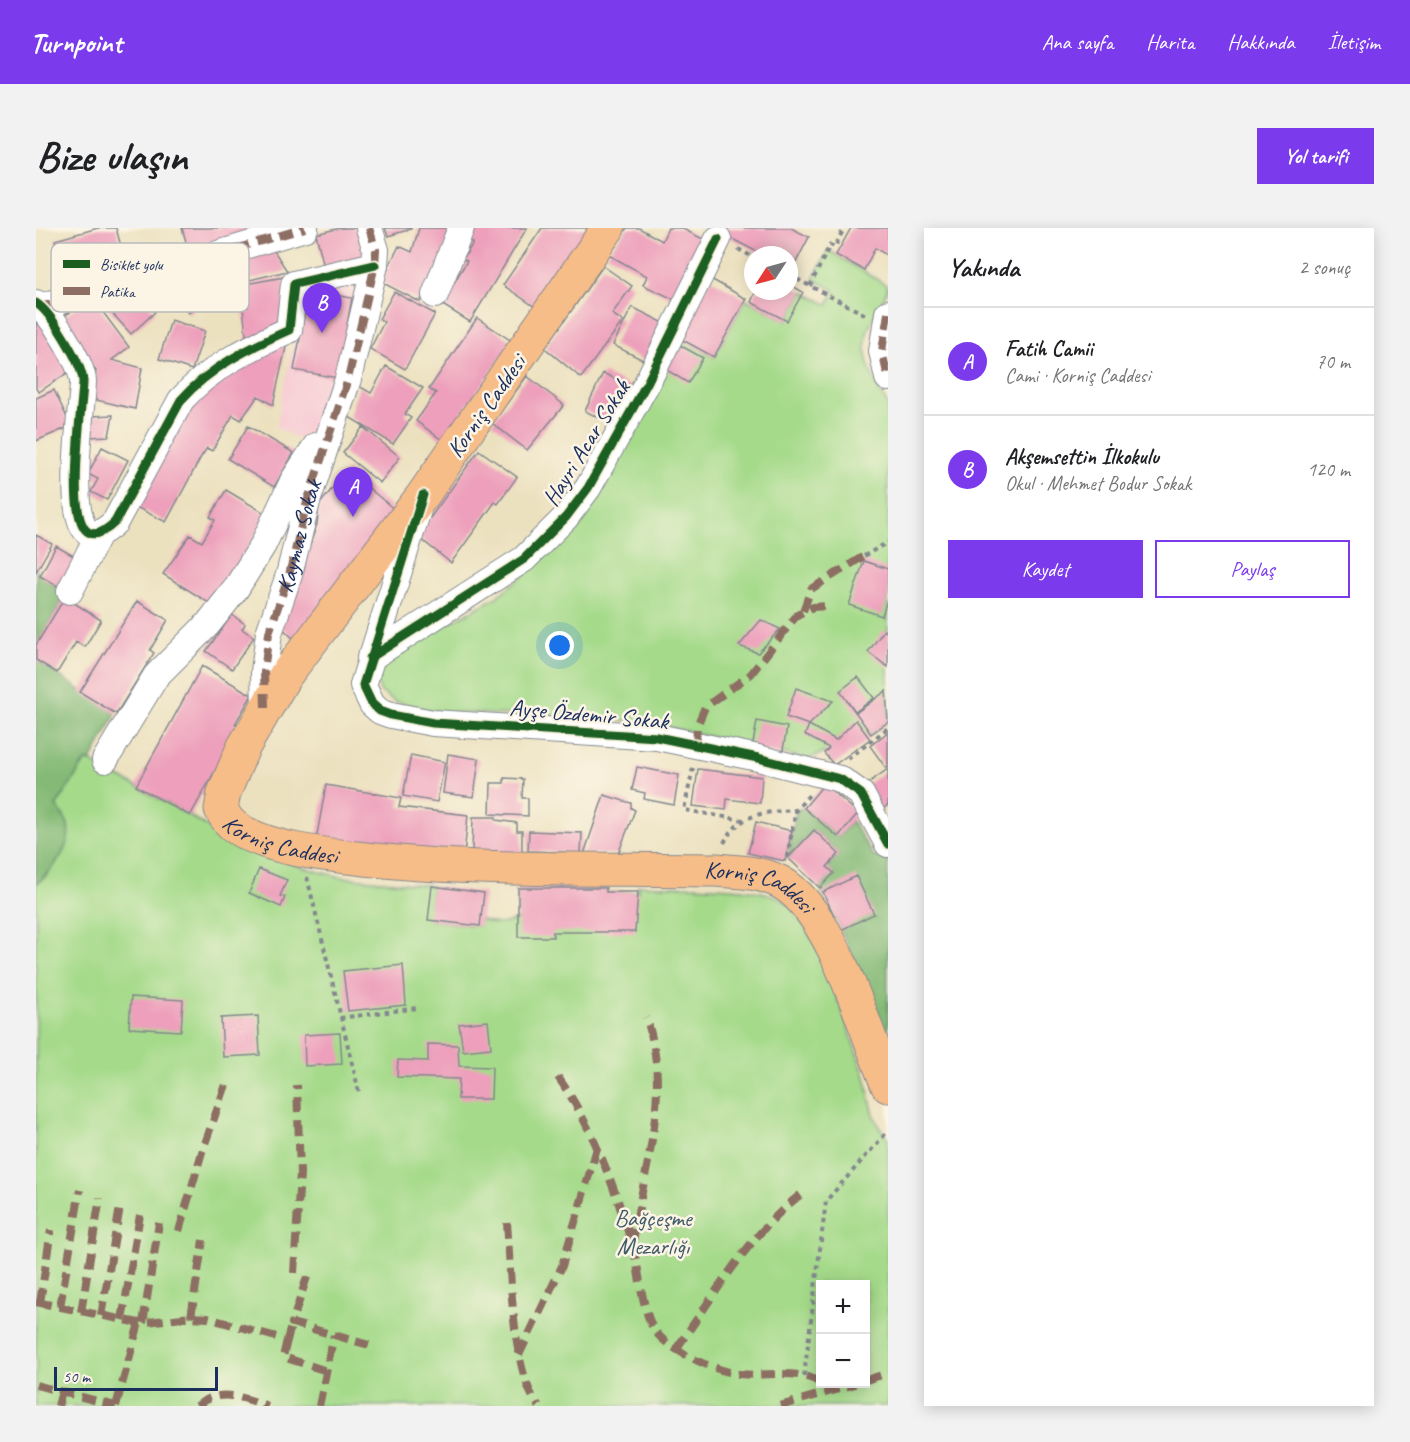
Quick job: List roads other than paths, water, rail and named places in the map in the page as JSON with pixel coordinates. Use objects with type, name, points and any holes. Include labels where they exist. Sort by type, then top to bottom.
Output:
[{"type":"main road","name":"Korniş Caddesi","points":[[608,228],[423,495],[304,648],[265,708],[232,771],[221,801],[221,809],[231,825],[241,831],[300,849],[421,866],[710,870],[757,874],[781,882],[804,903],[829,941],[888,1086]]},
{"type":"street","points":[[249,244],[305,228]]},
{"type":"street","name":"Kaymaz Sokak","points":[[265,708],[264,672],[268,641],[289,575],[307,502],[354,360],[375,265],[376,250],[369,228]]},
{"type":"street","points":[[435,295],[461,228]]},
{"type":"street","name":"Hayri Acar Sokak","points":[[370,658],[524,559],[566,517],[588,488],[647,382],[718,239]]},
{"type":"street","points":[[70,591],[100,534],[115,522],[181,400],[192,388],[251,347],[289,330],[294,284],[375,265]]},
{"type":"street","points":[[37,305],[81,369],[83,381],[77,449],[77,504],[83,526],[88,533],[100,534]]},
{"type":"street","points":[[886,319],[882,351],[888,378]]},
{"type":"street","points":[[105,760],[156,676],[208,624],[235,590],[262,545],[293,481],[339,410]]},
{"type":"street","name":"Ayşe Özdemir Sokak","points":[[423,495],[363,685],[367,695],[380,711],[391,716],[433,723],[626,734],[696,744],[840,779],[861,794],[888,844]]},
{"type":"place","name":"Akşemsettin İlkokulu","points":[[322,333]]},
{"type":"place","name":"Fatih Camii","points":[[353,517]]},
{"type":"park label","name":"Bağçeşme Mezarlığı","points":[[653,1232]]}]
